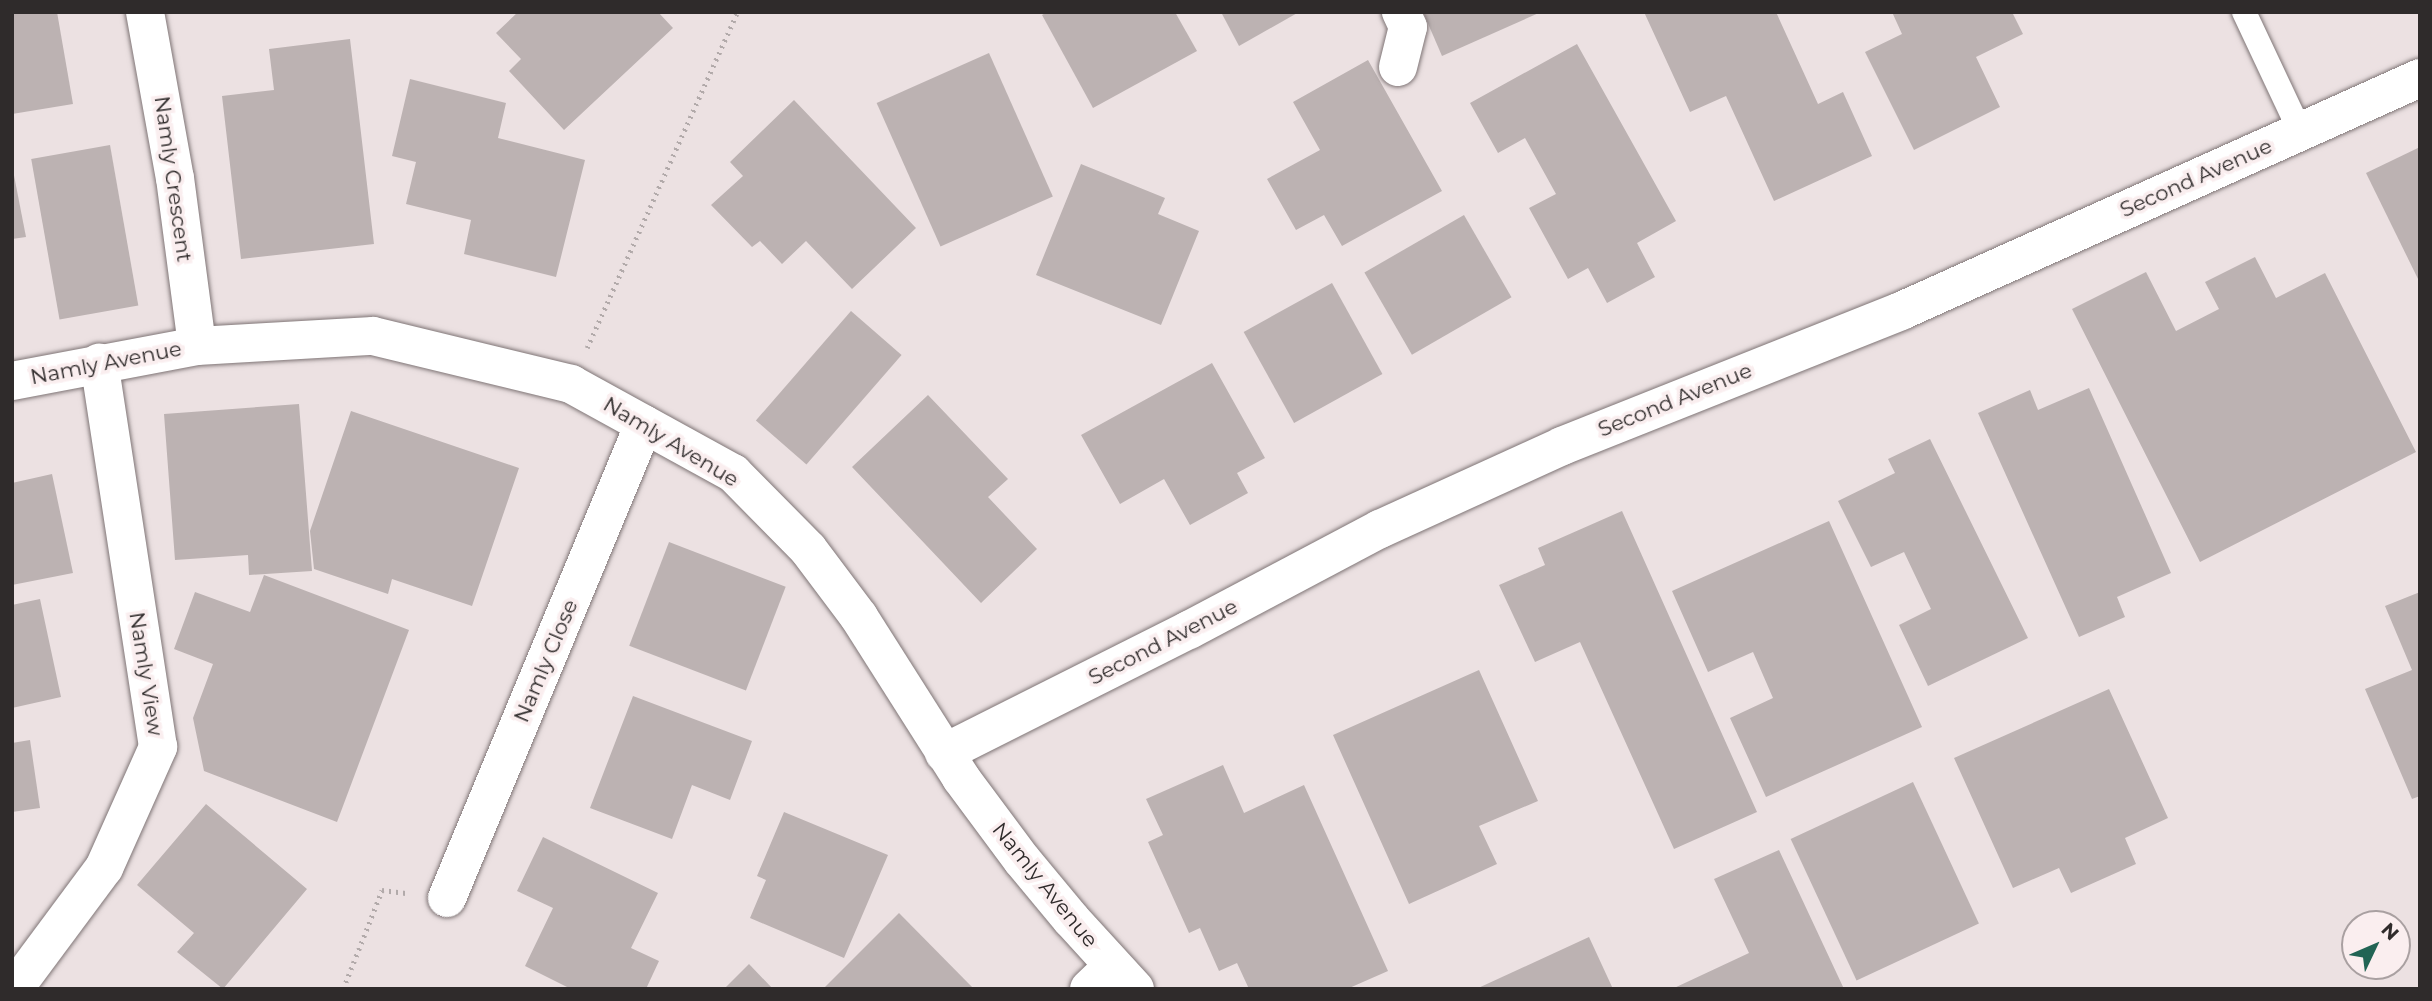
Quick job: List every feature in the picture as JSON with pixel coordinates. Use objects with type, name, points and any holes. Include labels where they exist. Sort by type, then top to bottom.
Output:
[{"type":"street","name":"Namly Crescent","points":[[145,12],[175,178],[197,346]]},
{"type":"street","points":[[1398,68],[1408,27],[1401,12]]},
{"type":"street","name":"Second Avenue","points":[[944,753],[1404,518],[1562,446],[1901,311],[2420,78]]},
{"type":"street","name":"Namly Avenue","points":[[12,381],[99,362],[197,346],[373,336],[571,384],[733,474],[808,549],[859,617],[944,753],[1112,981]]},
{"type":"street","name":"Namly View","points":[[14,989],[104,868],[158,747],[99,362]]},
{"type":"street","name":"Namly Close","points":[[447,898],[644,424]]},
{"type":"lane","points":[[2244,12],[2300,131]]},
{"type":"path","points":[[571,384],[737,12]]},
{"type":"path","points":[[343,989],[382,890],[447,898]]},
{"type":"building","points":[[12,12],[57,12],[73,104],[12,114]]},
{"type":"building","points":[[518,12],[658,12],[673,28],[564,130],[509,71],[521,59],[496,33]]},
{"type":"building","points":[[1047,12],[1175,12],[1197,51],[1093,108],[1042,15]]},
{"type":"building","points":[[1221,12],[1299,12],[1239,46]]},
{"type":"building","points":[[1423,12],[1541,12],[1442,56]]},
{"type":"building","points":[[1644,12],[1776,12],[1818,104],[1843,92],[1872,156],[1774,201],[1726,96],[1690,112]]},
{"type":"building","points":[[1892,12],[2012,12],[2023,34],[1976,57],[2000,107],[1914,150],[1865,52],[1902,34]]},
{"type":"building","points":[[350,39],[374,244],[241,259],[222,96],[274,90],[269,49]]},
{"type":"building","points":[[1577,44],[1676,221],[1637,243],[1655,277],[1607,303],[1588,268],[1568,279],[1529,208],[1556,194],[1525,138],[1498,153],[1470,103]]},
{"type":"building","points":[[989,53],[1053,196],[940,246],[877,103]]},
{"type":"building","points":[[1368,60],[1442,191],[1342,246],[1324,215],[1296,230],[1267,179],[1320,150],[1293,102]]},
{"type":"building","points":[[410,79],[506,103],[498,138],[585,160],[556,277],[464,254],[471,220],[406,204],[416,162],[392,156]]},
{"type":"building","points":[[794,100],[916,228],[852,289],[806,241],[782,264],[760,241],[752,247],[711,205],[743,176],[730,162]]},
{"type":"building","points":[[110,145],[138,306],[60,319],[31,159]]},
{"type":"building","points":[[2420,147],[2420,283],[2366,173]]},
{"type":"building","points":[[1081,164],[1165,198],[1158,214],[1199,231],[1161,325],[1036,275]]},
{"type":"building","points":[[12,165],[26,237],[12,239]]},
{"type":"building","points":[[1464,215],[1512,297],[1412,355],[1364,272]]},
{"type":"building","points":[[2255,257],[2276,298],[2325,273],[2416,452],[2200,562],[2072,309],[2146,272],[2176,331],[2219,309],[2205,282]]},
{"type":"building","points":[[1332,283],[1382,374],[1294,423],[1244,332]]},
{"type":"building","points":[[851,311],[902,355],[806,464],[756,420]]},
{"type":"building","points":[[1212,363],[1265,458],[1237,473],[1248,493],[1190,525],[1164,479],[1120,504],[1081,435]]},
{"type":"building","points":[[2089,388],[2171,573],[2117,597],[2125,617],[2079,637],[1978,413],[2030,390],[2038,410]]},
{"type":"building","points":[[928,395],[1008,479],[988,497],[1037,549],[981,603],[852,467]]},
{"type":"building","points":[[299,404],[312,571],[249,575],[248,555],[175,560],[164,414]]},
{"type":"building","points":[[351,411],[519,468],[472,606],[392,579],[388,594],[314,569],[310,531]]},
{"type":"building","points":[[1930,439],[2028,638],[1928,686],[1899,625],[1931,609],[1904,552],[1871,567],[1838,501],[1895,473],[1888,459]]},
{"type":"building","points":[[52,474],[73,573],[12,585],[12,483]]},
{"type":"building","points":[[1622,511],[1757,812],[1674,849],[1580,642],[1535,662],[1499,585],[1545,565],[1538,548]]},
{"type":"building","points":[[1829,521],[1922,727],[1766,797],[1730,718],[1773,698],[1753,652],[1708,672],[1672,591]]},
{"type":"building","points":[[669,542],[786,587],[746,690],[629,646]]},
{"type":"building","points":[[264,575],[409,630],[337,822],[204,771],[193,718],[213,664],[174,649],[195,592],[250,612]]},
{"type":"building","points":[[2420,592],[2420,796],[2412,799],[2365,689],[2412,670],[2385,606]]},
{"type":"building","points":[[40,599],[61,697],[12,708],[12,605]]},
{"type":"building","points":[[1479,670],[1538,801],[1479,826],[1497,864],[1409,904],[1333,735]]},
{"type":"building","points":[[2109,689],[2168,818],[2125,838],[2136,864],[2071,893],[2059,868],[2013,888],[1954,758]]},
{"type":"building","points":[[633,696],[752,741],[730,800],[692,785],[672,839],[590,808]]},
{"type":"building","points":[[30,740],[40,808],[12,812],[12,743]]},
{"type":"building","points":[[1223,765],[1244,813],[1304,785],[1388,971],[1347,989],[1249,989],[1237,963],[1219,971],[1200,928],[1189,933],[1148,842],[1163,835],[1146,799]]},
{"type":"building","points":[[1913,782],[1979,923],[1857,980],[1791,839]]},
{"type":"building","points":[[206,804],[307,889],[223,989],[177,952],[194,933],[137,885]]},
{"type":"building","points":[[784,812],[888,855],[844,958],[750,918],[766,880],[757,876]]},
{"type":"building","points":[[543,837],[658,893],[631,948],[659,961],[646,989],[571,989],[525,966],[553,908],[517,891]]},
{"type":"building","points":[[1779,850],[1844,989],[1672,989],[1749,953],[1714,879]]},
{"type":"building","points":[[899,913],[974,989],[823,989]]},
{"type":"building","points":[[1589,937],[1613,989],[1476,989]]},
{"type":"building","points":[[749,964],[773,989],[724,989]]}]
